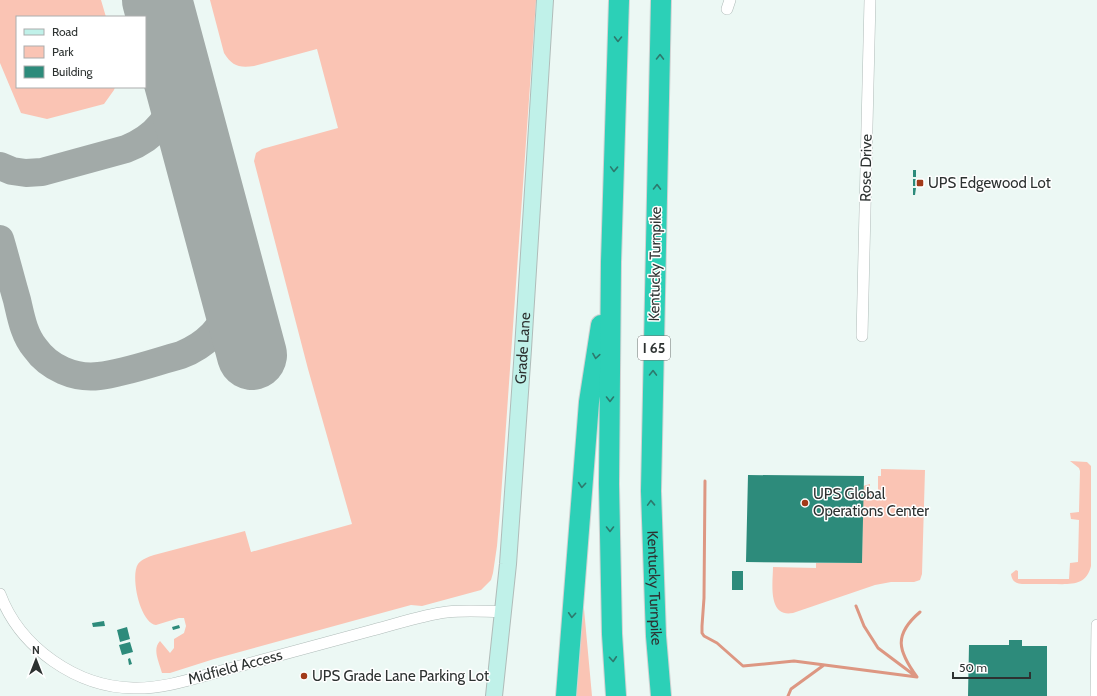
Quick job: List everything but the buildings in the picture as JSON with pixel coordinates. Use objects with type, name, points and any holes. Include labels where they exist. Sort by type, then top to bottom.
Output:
[{"type":"highway","points":[[616,696],[612,634],[610,552],[611,262],[619,0]]},
{"type":"highway","name":"Kentucky Turnpike","points":[[661,0],[651,491],[656,636],[661,696]]},
{"type":"highway","points":[[566,696],[589,402],[611,262]]},
{"type":"main road","name":"Grade Lane","points":[[494,696],[504,612],[523,356],[545,0]]},
{"type":"street","name":"Rose Drive","points":[[862,336],[870,0]]},
{"type":"street","name":"Midfield Access","points":[[0,594],[9,614],[19,629],[28,640],[47,656],[76,674],[94,681],[115,686],[133,688],[172,684],[426,616],[462,611],[504,612]]},
{"type":"street","points":[[1096,696],[1097,625]]},
{"type":"green space","points":[[0,0],[101,0],[106,16],[16,16],[16,88],[115,88],[104,104],[47,119],[21,113],[0,63]]},
{"type":"green space","points":[[210,0],[536,0],[500,511],[497,546],[491,580],[481,590],[422,606],[411,605],[214,659],[170,673],[162,673],[156,652],[158,644],[160,641],[170,653],[174,648],[174,639],[184,633],[186,626],[184,618],[179,618],[156,625],[150,622],[145,616],[138,598],[135,578],[138,564],[141,561],[147,557],[245,531],[251,552],[352,524],[308,369],[254,161],[256,153],[262,149],[338,128],[317,49],[254,66],[244,67],[236,65],[230,61],[224,53]]},
{"type":"green space","points":[[1070,461],[1087,462],[1091,466],[1091,566],[1089,573],[1081,581],[1070,584],[1022,584],[1016,582],[1013,580],[1011,574],[1016,570],[1018,571],[1018,579],[1069,579],[1070,563],[1078,562],[1079,520],[1071,519],[1070,513],[1079,512],[1080,471],[1079,468]]},
{"type":"green space","points":[[881,469],[925,470],[922,574],[920,580],[914,582],[891,582],[875,585],[793,613],[785,613],[779,610],[775,605],[773,598],[773,567],[816,568],[816,563],[862,563],[863,486],[870,484],[870,491],[878,492],[878,476],[881,476]]},
{"type":"green space","points":[[583,598],[592,696],[575,696]]},
{"type":"waterway","points":[[705,481],[704,598],[702,633],[704,636],[717,643],[743,666],[794,661],[917,677],[902,651],[901,643],[905,628],[920,612]]},
{"type":"waterway","points":[[856,606],[864,626],[878,648],[914,675]]},
{"type":"waterway","points":[[788,696],[791,689],[824,665]]},
{"type":"taxiway","points":[[0,166],[12,171],[26,173],[42,172],[126,149],[145,139],[161,124],[167,116],[171,106],[175,84],[173,59]]},
{"type":"taxiway","points":[[0,239],[23,326],[31,343],[41,355],[55,366],[63,371],[81,376],[109,375],[130,370],[181,355],[206,341],[219,327],[228,310],[230,301],[230,273]]},
{"type":"runway","points":[[157,0],[252,355]]},
{"type":"place","name":"UPS Edgewood Lot","points":[[920,183]]},
{"type":"place","name":"UPS Global Operations Center","points":[[805,503]]},
{"type":"place","name":"UPS Grade Lane Parking Lot","points":[[304,676]]}]
